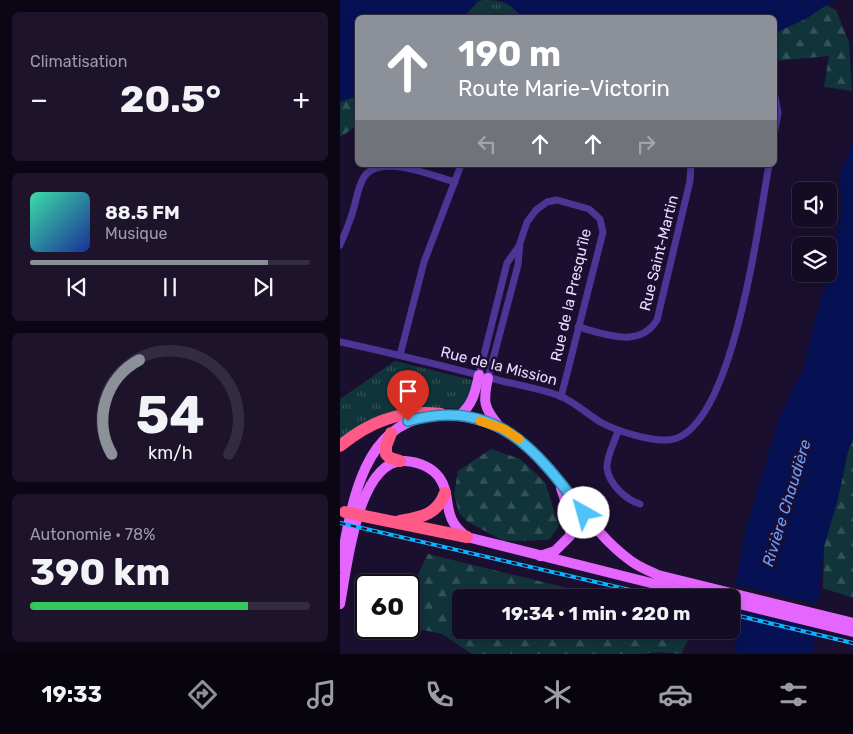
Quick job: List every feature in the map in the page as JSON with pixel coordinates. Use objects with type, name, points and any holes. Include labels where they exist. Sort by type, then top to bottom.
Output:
[{"type":"highway","points":[[340,446],[375,422],[392,416],[423,412],[441,414]]},
{"type":"highway","points":[[391,433],[386,446],[386,454],[390,458],[400,461]]},
{"type":"highway","points":[[395,522],[426,516],[434,512],[445,493]]},
{"type":"highway","points":[[342,511],[467,537]]},
{"type":"main road","points":[[459,416],[470,407],[483,377]]},
{"type":"main road","points":[[483,377],[486,409],[499,426],[531,449],[557,477],[606,539],[632,562],[657,579],[685,589]]},
{"type":"main road","points":[[340,567],[361,480],[371,456],[391,433],[408,421],[441,414],[459,416],[499,426]]},
{"type":"main road","points":[[340,604],[353,538],[366,493],[382,470],[400,461],[416,462],[430,469],[439,478],[445,493],[451,520],[467,537],[540,556],[657,579],[853,623]]},
{"type":"main road","points":[[540,556],[562,547],[571,531],[571,519],[557,477]]},
{"type":"main road","points":[[740,604],[853,632]]},
{"type":"street","points":[[340,245],[365,175],[375,168],[380,167]]},
{"type":"street","points":[[399,167],[455,182]]},
{"type":"street","points":[[400,355],[424,262],[460,167]]},
{"type":"street","name":"Rue Saint-Martin","points":[[578,327],[627,338],[638,337],[652,328],[660,311],[690,181],[691,167]]},
{"type":"street","name":"Rue de la Mission","points":[[340,342],[400,355],[561,396],[618,431],[665,440],[677,439],[690,431],[712,397],[728,358],[742,314],[769,167]]},
{"type":"street","name":"Rue de la Presqu'île","points":[[483,377],[508,263],[520,243],[527,222],[547,202],[557,200],[589,209],[600,219],[603,232],[561,396]]},
{"type":"street","points":[[618,431],[607,468],[622,494],[640,504]]},
{"type":"green space","points":[[478,1],[505,3],[521,15],[466,15]]},
{"type":"green space","points":[[825,5],[836,10],[849,42],[852,91],[824,87],[829,56],[777,61],[777,32],[807,18]]},
{"type":"green space","points":[[355,97],[355,127],[340,137],[340,102]]},
{"type":"green space","points":[[395,361],[472,380],[473,389],[471,396],[461,409],[423,407],[340,444],[340,399]]},
{"type":"green space","points":[[853,439],[853,598],[823,588],[824,546],[838,498],[848,451]]},
{"type":"green space","points":[[491,449],[520,459],[545,482],[559,526],[549,540],[504,541],[468,522],[459,513],[454,494],[458,471]]},
{"type":"green space","points":[[428,554],[572,589],[452,589],[452,639],[688,639],[681,654],[660,652],[640,654],[472,654],[442,634],[420,629],[420,574],[418,574]]},
{"type":"water","points":[[340,0],[483,0],[478,1],[465,15],[355,15],[355,97],[340,102]]},
{"type":"water","points":[[499,0],[834,0],[807,18],[777,32],[777,15],[521,15],[509,4]]},
{"type":"water","name":"Rivière Chaudière","points":[[853,141],[853,439],[848,451],[838,498],[824,546],[813,654],[737,654],[734,639],[740,639],[740,589],[735,589],[745,532],[779,418],[804,367],[815,319],[827,282],[837,282],[837,237],[841,213],[840,175]]},
{"type":"pier","points":[[733,584],[820,605],[817,629],[740,610],[740,589],[733,589]]},
{"type":"railway","points":[[340,523],[626,589]]},
{"type":"railway","points":[[740,616],[853,643]]},
{"type":"slow traffic","points":[[480,421],[504,429],[519,439]]},
{"type":"route","points":[[408,421],[441,414],[459,416],[504,429],[545,462],[584,513]]}]
